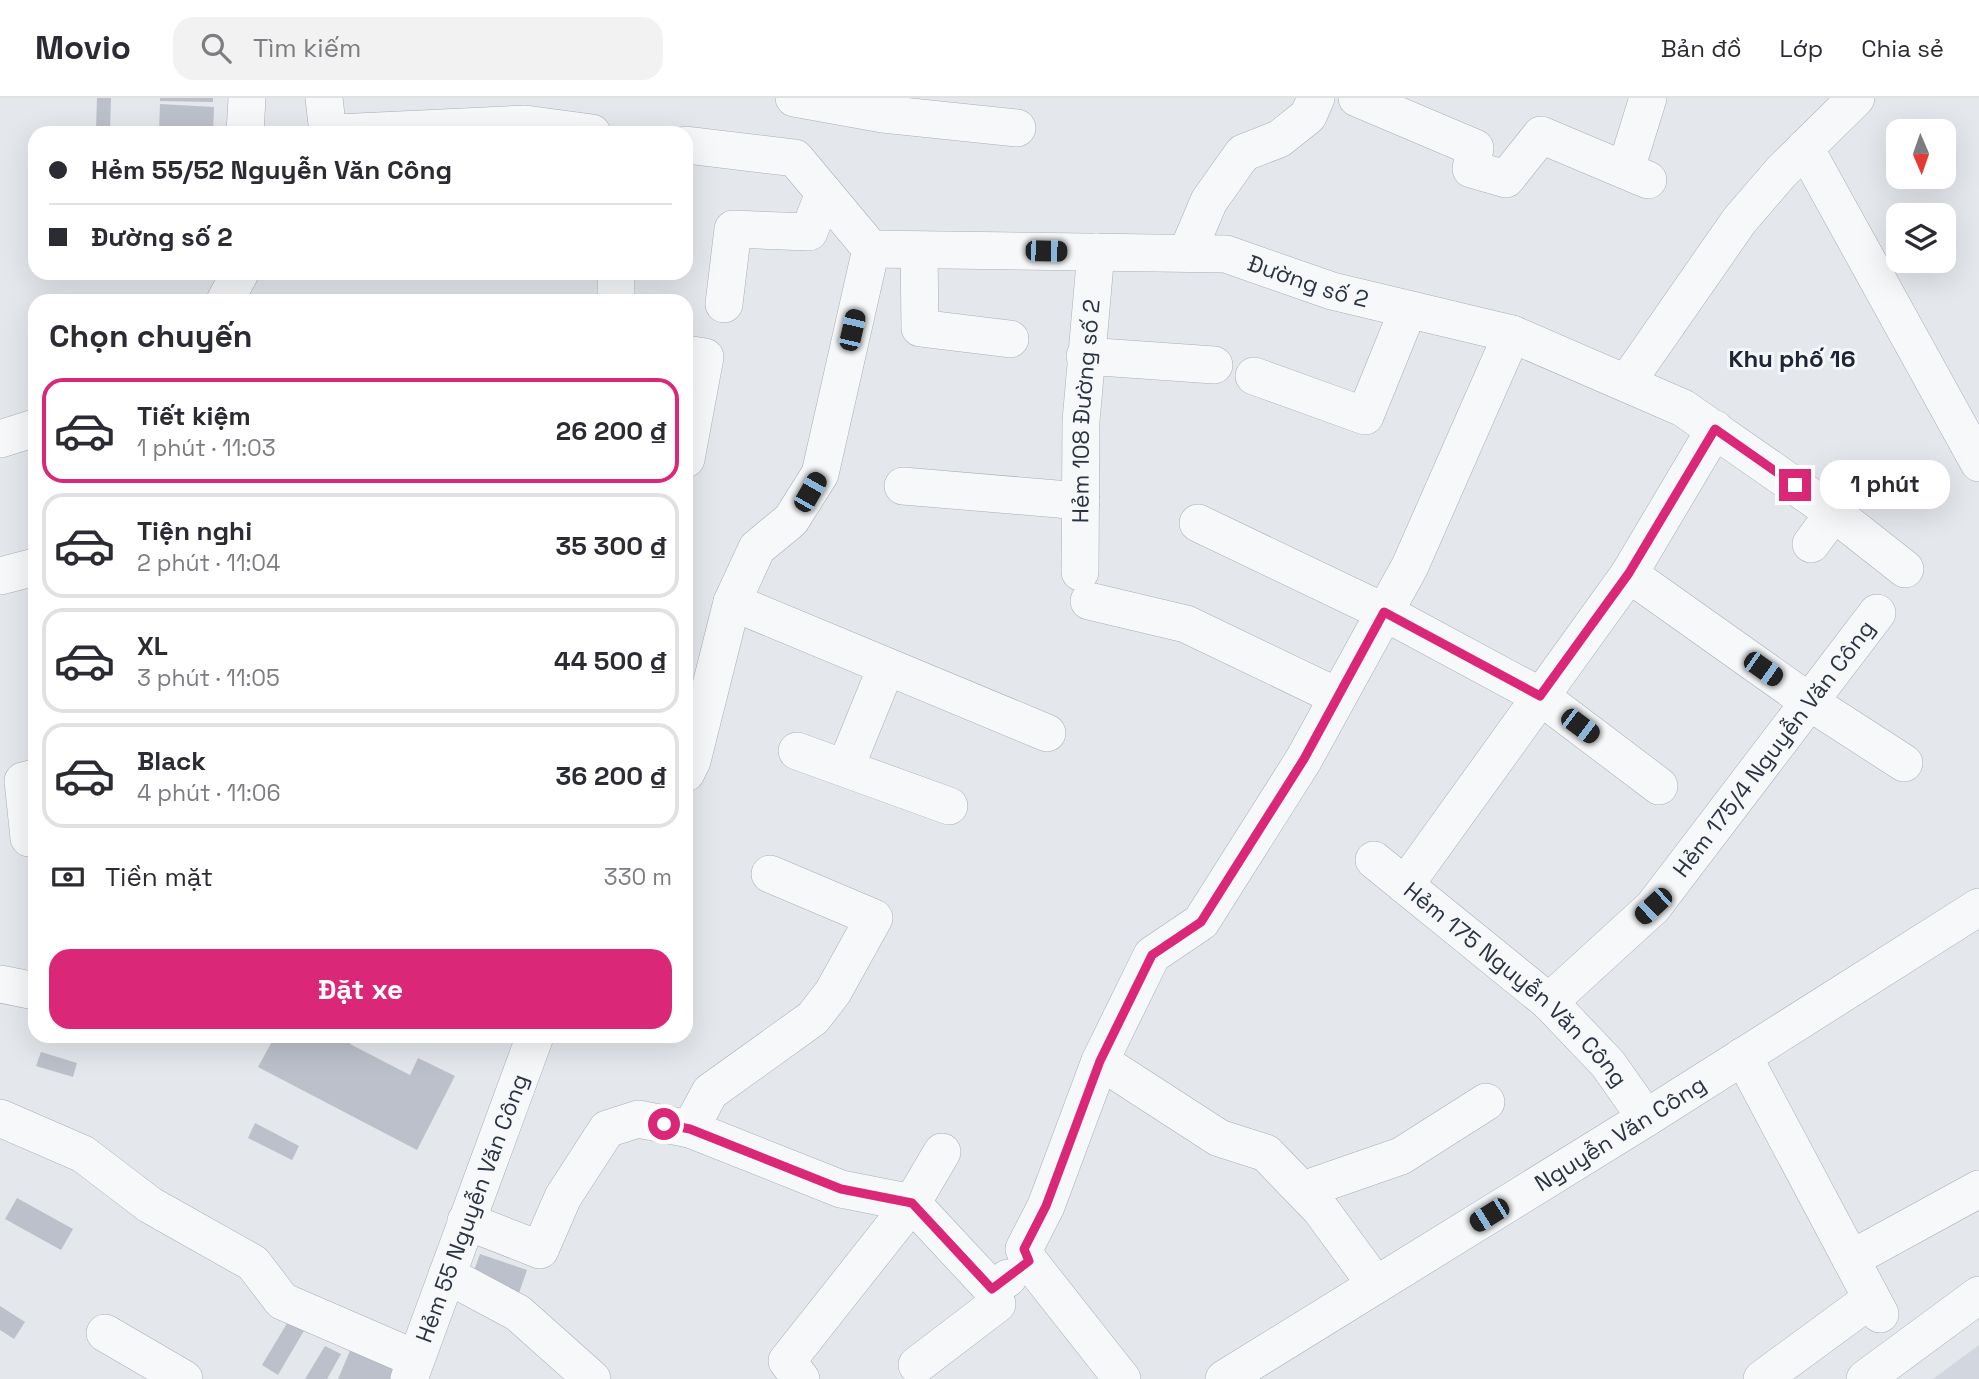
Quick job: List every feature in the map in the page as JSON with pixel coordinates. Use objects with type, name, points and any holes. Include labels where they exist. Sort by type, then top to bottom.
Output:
[{"type":"street","points":[[245,126],[247,98]]},
{"type":"street","points":[[324,98],[327,126]]},
{"type":"street","points":[[693,757],[732,603],[757,548],[790,520],[820,474],[871,249],[795,158],[794,98],[883,114],[1017,128]]},
{"type":"street","points":[[1187,253],[1209,201],[1243,153],[1279,139],[1308,116],[1316,98]]},
{"type":"street","points":[[1357,98],[1475,148],[1471,169],[1506,179],[1541,135],[1639,168],[1648,98]]},
{"type":"street","points":[[1627,382],[1739,221],[1805,148],[1856,98]]},
{"type":"street","points":[[365,126],[416,113],[540,126]]},
{"type":"street","points":[[693,146],[795,158]]},
{"type":"street","points":[[1805,148],[1979,463]]},
{"type":"street","points":[[724,304],[733,229],[809,232],[824,193]]},
{"type":"street","name":"Đường số 2","points":[[871,249],[1226,254],[1332,291],[1512,334],[1683,408],[1835,513],[1905,569]]},
{"type":"street","points":[[919,251],[920,328],[1010,340]]},
{"type":"street","name":"Hẻm 108 Đường số 2","points":[[1096,252],[1080,421],[1084,586],[1186,624],[1336,696]]},
{"type":"street","points":[[1254,376],[1365,416],[1408,310]]},
{"type":"street","points":[[1122,1379],[1029,1261],[1024,1249],[1046,1206],[1100,1061],[1152,955],[1201,922],[1304,759],[1336,696],[1410,566],[1512,334]]},
{"type":"street","points":[[693,355],[705,356],[693,421]]},
{"type":"street","points":[[1085,356],[1214,365]]},
{"type":"street","points":[[1405,885],[1629,573],[1715,429]]},
{"type":"street","points":[[0,439],[28,430]]},
{"type":"street","points":[[903,486],[1081,501]]},
{"type":"street","points":[[1811,544],[1835,513]]},
{"type":"street","points":[[1198,523],[1384,612],[1540,696],[1659,786]]},
{"type":"street","points":[[0,576],[28,570]]},
{"type":"street","points":[[1629,573],[1808,701],[1904,763]]},
{"type":"street","points":[[732,603],[1047,733]]},
{"type":"street","name":"Hẻm 175/4 Nguyễn Văn Công","points":[[1549,1002],[1653,906],[1877,613]]},
{"type":"street","points":[[846,766],[886,668]]},
{"type":"street","points":[[797,751],[846,766],[949,806]]},
{"type":"street","points":[[21,839],[23,781],[28,780]]},
{"type":"street","name":"Hẻm 175 Nguyễn Văn Công","points":[[1374,860],[1549,1002],[1608,1064],[1646,1118]]},
{"type":"street","points":[[690,1129],[710,1092],[813,1018],[833,992],[874,918],[770,874]]},
{"type":"street","name":"Nguyễn Văn Công","points":[[1224,1379],[1646,1118],[1979,907]]},
{"type":"street","points":[[0,984],[28,990]]},
{"type":"street","name":"Hẻm 55 Nguyễn Văn Công","points":[[413,1369],[532,1043]]},
{"type":"street","points":[[1743,1056],[1876,1306],[1762,1379]]},
{"type":"street","points":[[1100,1061],[1219,1138],[1266,1153],[1321,1210],[1376,1285]]},
{"type":"street","points":[[1303,1190],[1401,1156],[1486,1102]]},
{"type":"street","points":[[0,1118],[83,1154],[150,1205],[253,1263],[282,1301],[413,1369]]},
{"type":"street","points":[[466,1221],[540,1250],[563,1197],[607,1129],[638,1119],[690,1129],[841,1189],[912,1203],[992,1289],[997,1304],[917,1365]]},
{"type":"street","points":[[802,1379],[787,1361],[912,1203],[942,1152]]},
{"type":"street","points":[[1851,1259],[1979,1189]]},
{"type":"street","points":[[992,1289],[1029,1261]]},
{"type":"street","points":[[447,1275],[518,1313],[592,1379]]},
{"type":"street","points":[[1865,1379],[1979,1295]]},
{"type":"street","points":[[105,1333],[184,1379]]},
{"type":"shaded area","points":[[1979,1345],[1979,1379],[1933,1379]]},
{"type":"building","points":[[97,98],[111,98],[110,126],[96,126]]},
{"type":"building","points":[[160,98],[213,98],[213,102],[160,101]]},
{"type":"building","points":[[160,104],[214,107],[213,126],[159,126]]},
{"type":"building","points":[[271,1043],[350,1043],[410,1075],[418,1058],[455,1076],[417,1150],[258,1067]]},
{"type":"building","points":[[41,1052],[77,1063],[73,1077],[36,1066]]},
{"type":"building","points":[[255,1123],[299,1146],[292,1160],[248,1138]]},
{"type":"building","points":[[17,1198],[73,1229],[61,1250],[5,1219]]},
{"type":"building","points":[[480,1254],[527,1270],[519,1293],[472,1276]]},
{"type":"building","points":[[0,1306],[25,1322],[14,1339],[0,1330]]},
{"type":"building","points":[[289,1320],[305,1329],[278,1375],[262,1365]]},
{"type":"building","points":[[325,1346],[341,1354],[327,1379],[305,1379]]},
{"type":"building","points":[[352,1346],[397,1364],[391,1379],[338,1379]]},
{"type":"district","name":"Khu phố 16","points":[[1792,359]]},
{"type":"route","points":[[664,1124],[690,1129],[841,1189],[912,1203],[992,1289],[1029,1261],[1024,1249],[1046,1206],[1100,1061],[1152,955],[1201,922],[1304,759],[1384,612],[1540,696],[1629,573],[1715,429],[1795,485]]}]
